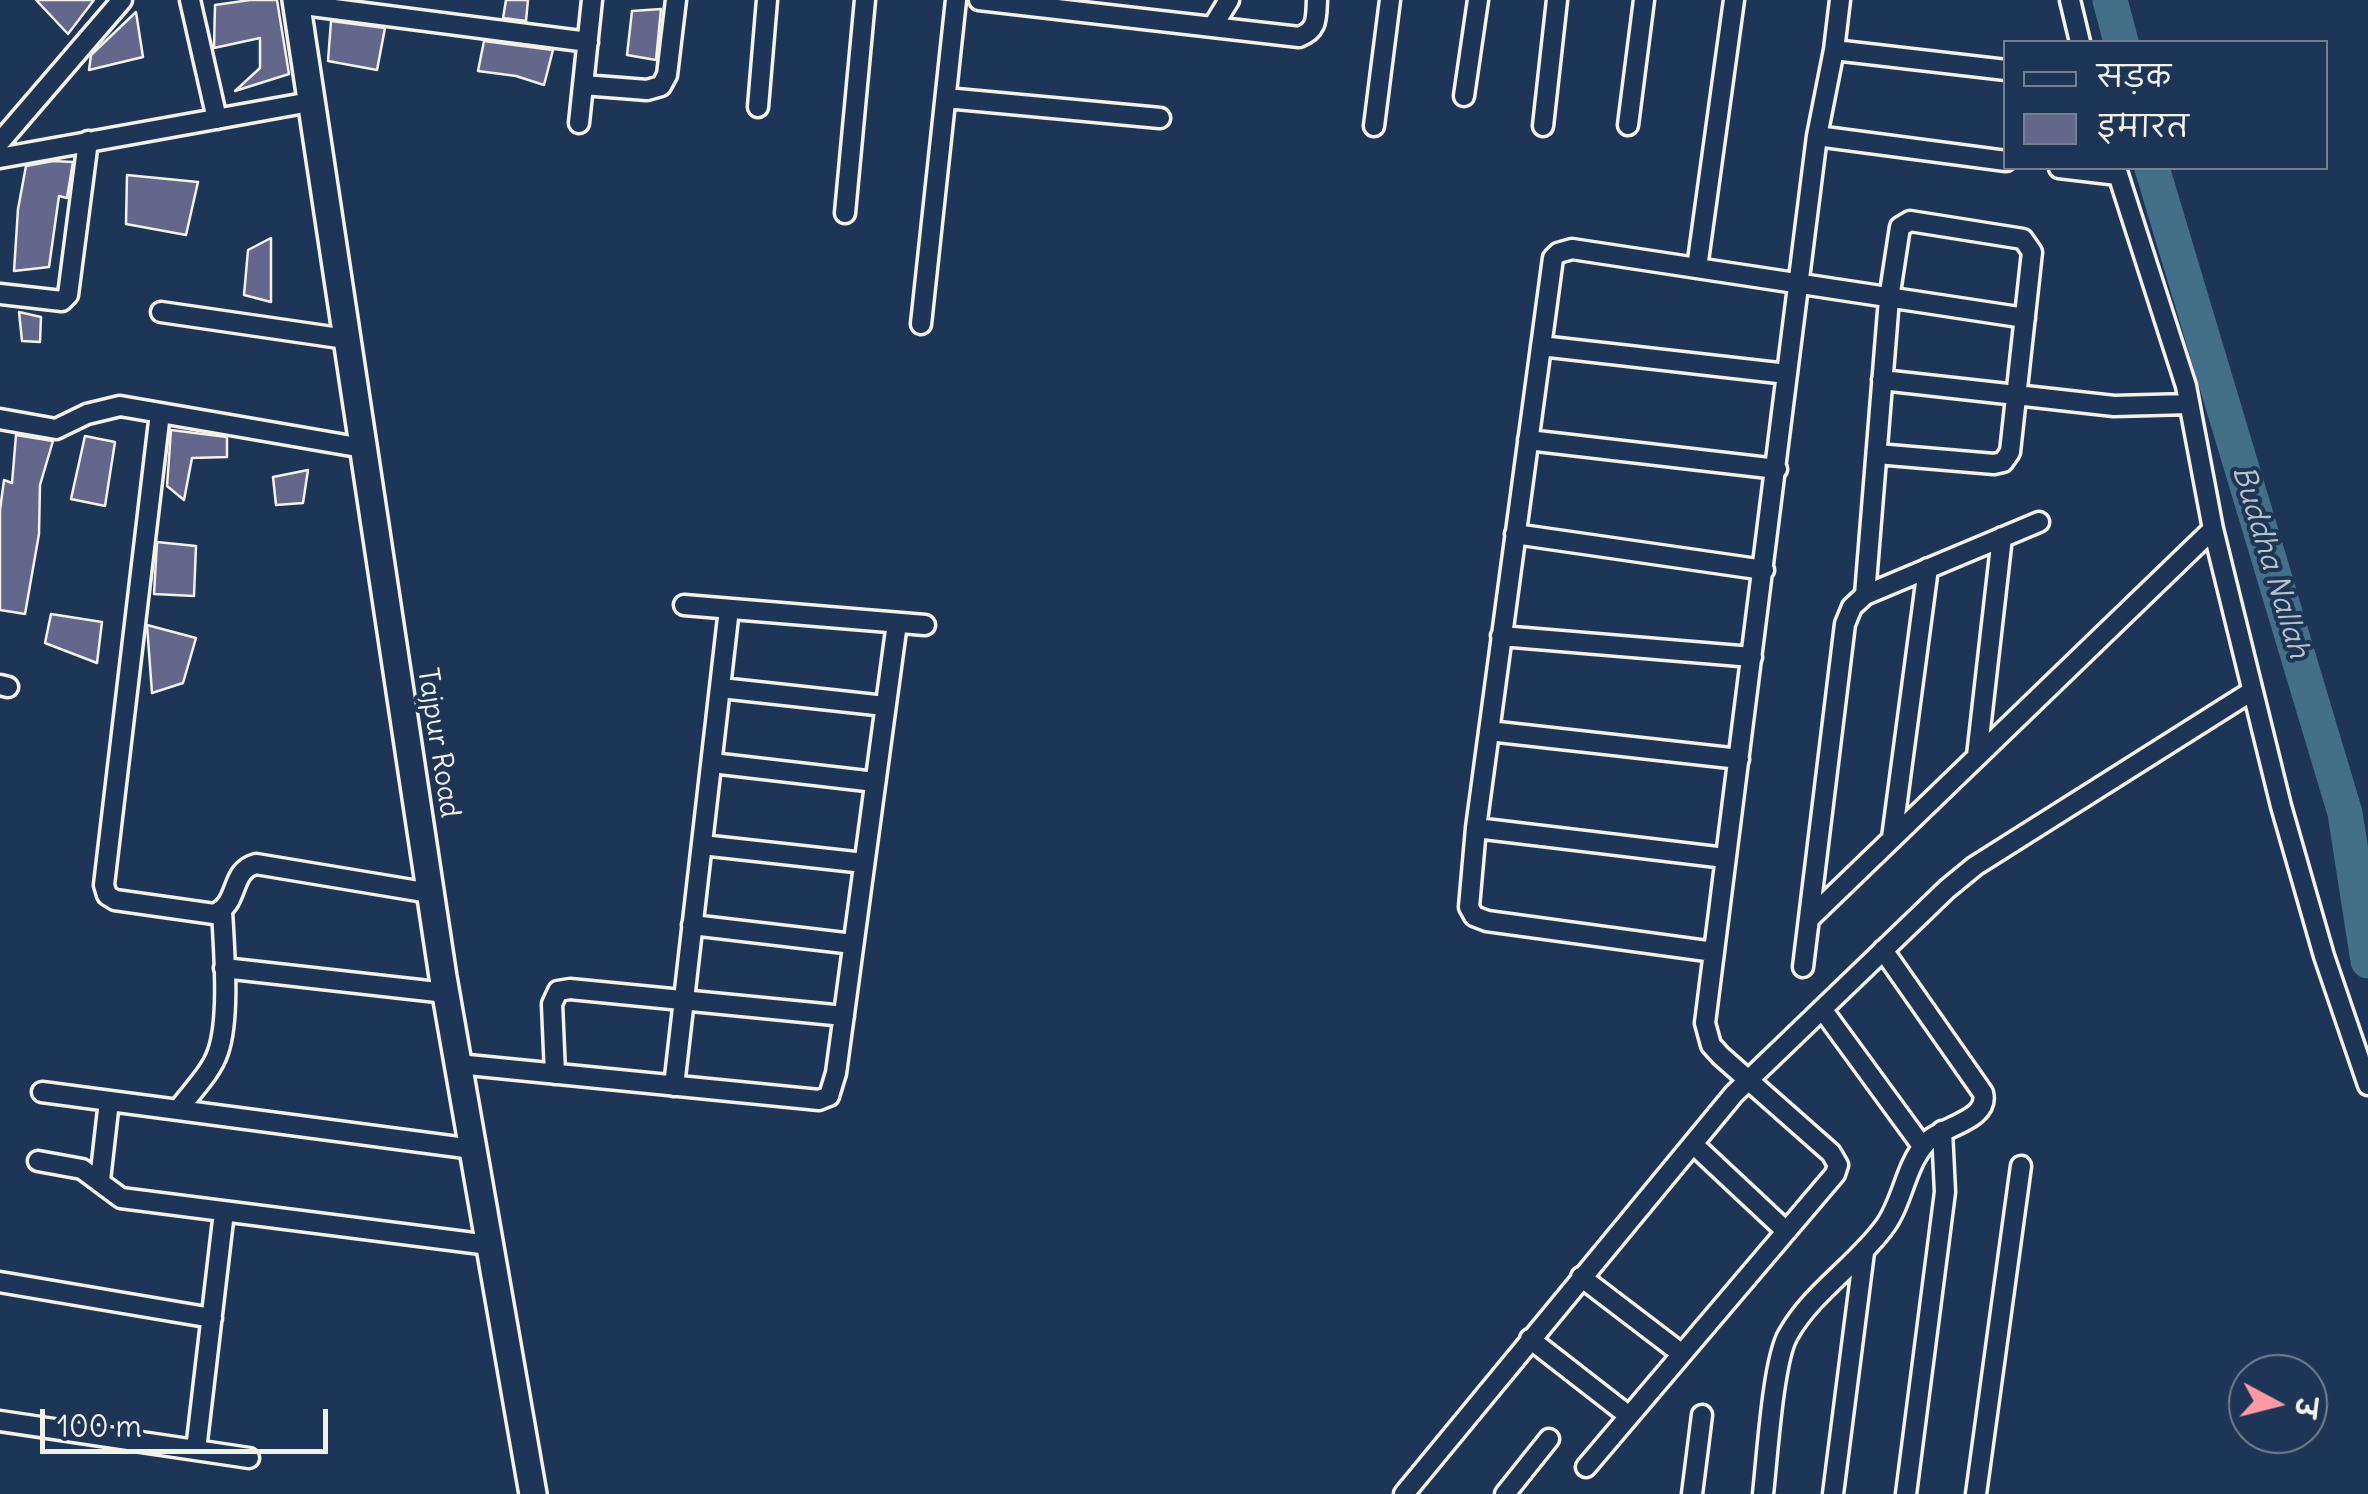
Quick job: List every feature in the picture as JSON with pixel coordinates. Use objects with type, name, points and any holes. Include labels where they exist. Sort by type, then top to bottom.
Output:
[{"type":"main road","name":"Tajpur Road","points":[[296,2],[430,893],[532,1494]]},
{"type":"street","points":[[0,142],[122,0]]},
{"type":"street","points":[[190,0],[217,118]]},
{"type":"street","points":[[579,122],[592,0]]},
{"type":"street","points":[[583,85],[647,90],[661,86],[667,75],[676,0]]},
{"type":"street","points":[[758,107],[767,0]]},
{"type":"street","points":[[845,213],[866,0]]},
{"type":"street","points":[[921,324],[956,0]]},
{"type":"street","points":[[979,0],[1299,36],[1315,26],[1317,0]]},
{"type":"street","points":[[1213,26],[1229,0]]},
{"type":"street","points":[[1374,126],[1390,0]]},
{"type":"street","points":[[1464,96],[1478,0]]},
{"type":"street","points":[[1542,126],[1557,0]]},
{"type":"street","points":[[1628,125],[1644,0]]},
{"type":"street","points":[[1697,268],[1734,0]]},
{"type":"street","points":[[1586,1467],[1835,1174],[1838,1164],[1832,1153],[1747,1081],[1712,1045],[1706,1012],[1817,136],[1840,0]]},
{"type":"street","points":[[2070,0],[2080,40]]},
{"type":"street","points":[[296,2],[588,42]]},
{"type":"street","points":[[1834,50],[2003,70]]},
{"type":"street","points":[[946,98],[1160,118]]},
{"type":"street","points":[[0,158],[310,102]]},
{"type":"street","points":[[1817,136],[2003,160]]},
{"type":"street","points":[[0,294],[49,302],[62,302],[68,295],[88,142]]},
{"type":"street","points":[[2117,171],[2190,404],[2213,528],[2252,691],[2324,956],[2368,1085]]},
{"type":"street","points":[[1865,595],[1889,298],[1900,228],[1910,221],[2023,239],[2032,252],[2010,452],[2003,462],[1877,454]]},
{"type":"street","points":[[1714,952],[1487,921],[1474,916],[1469,907],[1540,346],[1552,266],[1558,253],[1572,250],[2024,318]]},
{"type":"street","points":[[160,312],[346,338]]},
{"type":"street","points":[[1540,346],[1787,374]]},
{"type":"street","points":[[1882,380],[2114,406],[2190,404]]},
{"type":"street","points":[[0,419],[56,429],[106,407],[120,406],[362,448]]},
{"type":"street","points":[[160,413],[104,884],[107,895],[116,900],[214,914],[230,903],[238,874],[256,864],[430,893]]},
{"type":"street","points":[[1528,440],[1777,470]]},
{"type":"street","points":[[1803,967],[1845,624],[1852,607],[1865,595],[2039,522]]},
{"type":"street","points":[[1808,919],[2213,528]]},
{"type":"street","points":[[1515,534],[1764,570]]},
{"type":"street","points":[[1977,756],[2002,538]]},
{"type":"street","points":[[1892,838],[1928,568]]},
{"type":"street","points":[[684,605],[925,625]]},
{"type":"street","points":[[674,1086],[729,609]]},
{"type":"street","points":[[458,1064],[819,1100],[828,1096],[836,1073],[897,622]]},
{"type":"street","points":[[1501,636],[1752,656]]},
{"type":"street","points":[[721,688],[885,706]]},
{"type":"street","points":[[1404,1494],[1747,1081],[1884,950],[1975,866],[2252,691]]},
{"type":"street","points":[[1489,731],[1738,759]]},
{"type":"street","points":[[712,763],[875,782]]},
{"type":"street","points":[[1476,828],[1726,858]]},
{"type":"street","points":[[702,845],[864,864]]},
{"type":"street","points":[[178,1110],[219,1050],[224,968],[222,911]]},
{"type":"street","points":[[692,925],[853,944]]},
{"type":"street","points":[[1763,1494],[1786,1337],[1804,1312],[1886,1225],[1922,1146],[1981,1111],[1985,1101],[1884,950]]},
{"type":"street","points":[[224,968],[446,993]]},
{"type":"street","points":[[555,1074],[552,1004],[558,991],[570,989],[844,1016]]},
{"type":"street","points":[[1822,1009],[1922,1146]]},
{"type":"street","points":[[42,1092],[473,1149]]},
{"type":"street","points":[[100,1180],[108,1101]]},
{"type":"street","points":[[1906,1494],[1945,1192],[1942,1131]]},
{"type":"street","points":[[1692,1144],[1786,1231]]},
{"type":"street","points":[[38,1161],[82,1169],[121,1198],[490,1245]]},
{"type":"street","points":[[1976,1494],[2022,1166]]},
{"type":"street","points":[[196,1450],[224,1212]]},
{"type":"street","points":[[1833,1494],[1864,1252]]},
{"type":"street","points":[[1582,1277],[1682,1354]]},
{"type":"street","points":[[0,1282],[212,1318]]},
{"type":"street","points":[[1530,1339],[1629,1416]]},
{"type":"street","points":[[1692,1494],[1702,1415]]},
{"type":"street","points":[[0,1421],[248,1458]]},
{"type":"street","points":[[1506,1494],[1549,1438]]},
{"type":"building","points":[[36,0],[94,0],[68,34]]},
{"type":"building","points":[[277,0],[289,74],[235,91],[260,68],[260,38],[214,48],[215,5]]},
{"type":"building","points":[[506,0],[528,0],[526,21],[503,18]]},
{"type":"building","points":[[661,9],[656,60],[627,55],[632,11]]},
{"type":"building","points":[[136,12],[143,57],[89,70],[91,55]]},
{"type":"building","points":[[331,21],[385,28],[377,70],[328,61]]},
{"type":"building","points":[[484,41],[553,50],[544,85],[478,71]]},
{"type":"building","points":[[73,162],[67,198],[59,196],[49,267],[14,271],[18,209],[26,166]]},
{"type":"building","points":[[127,175],[198,182],[186,235],[126,224]]},
{"type":"building","points":[[271,238],[271,302],[244,295],[248,250]]},
{"type":"building","points":[[19,312],[41,317],[40,342],[22,341]]},
{"type":"building","points":[[171,430],[227,437],[227,457],[192,458],[184,500],[167,486]]},
{"type":"building","points":[[16,435],[53,441],[40,485],[39,534],[25,614],[0,610],[0,510],[4,480],[12,483]]},
{"type":"building","points":[[85,436],[115,442],[105,506],[71,499]]},
{"type":"building","points":[[308,470],[303,503],[276,505],[273,477]]},
{"type":"building","points":[[157,542],[196,546],[194,596],[154,594]]},
{"type":"building","points":[[51,614],[102,622],[97,663],[45,643]]},
{"type":"building","points":[[147,625],[196,638],[183,683],[152,693]]},
{"type":"waterway","name":"Buddha Nallah","points":[[2110,0],[2120,40]]},
{"type":"waterway","name":"Buddha Nallah","points":[[2153,170],[2345,813],[2368,961]]}]
